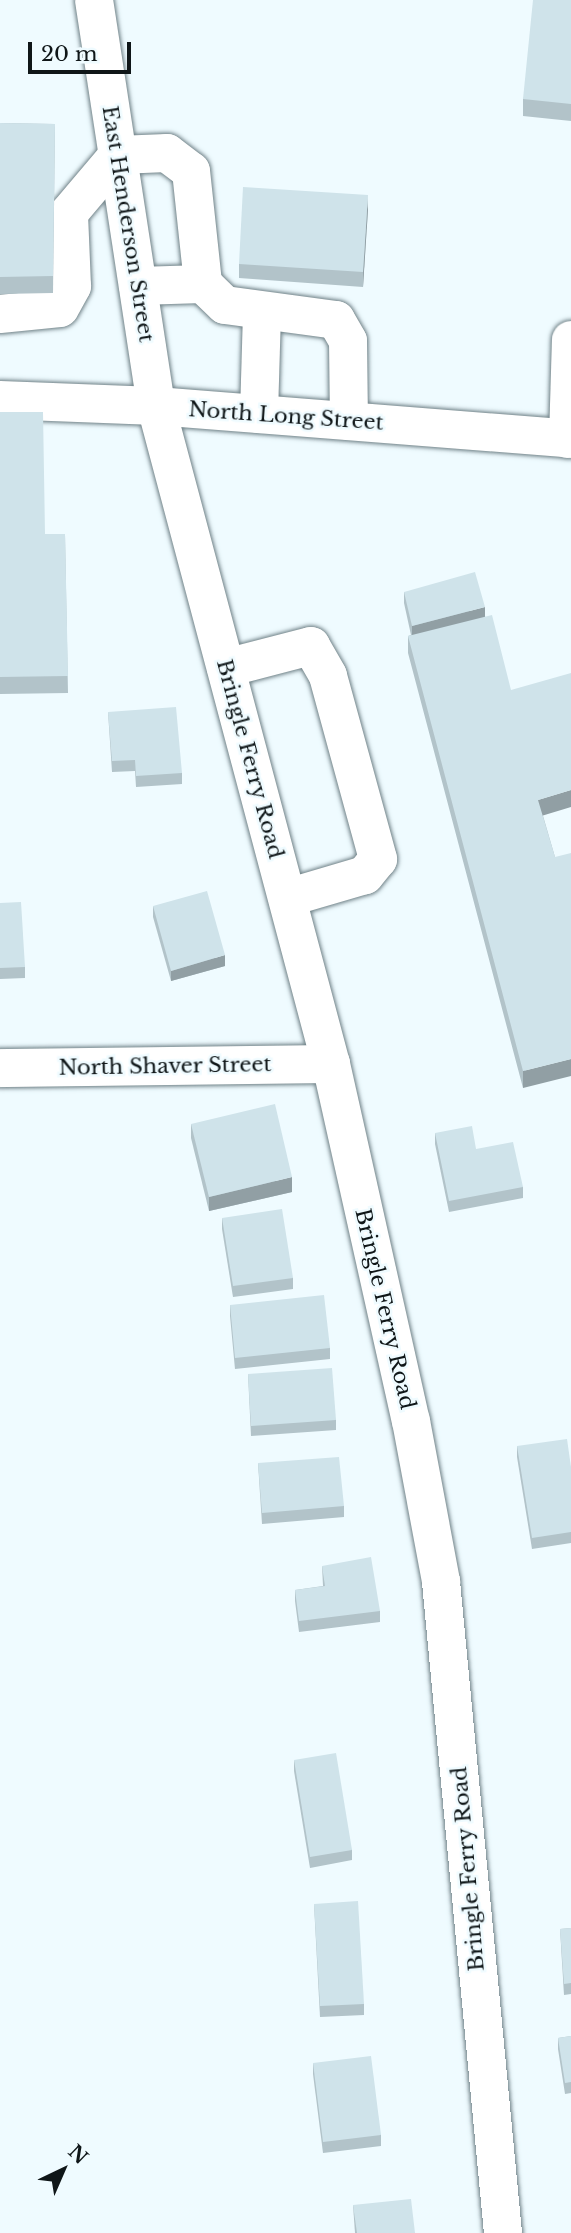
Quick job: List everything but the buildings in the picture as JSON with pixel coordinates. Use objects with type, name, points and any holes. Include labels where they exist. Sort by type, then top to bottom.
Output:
[{"type":"street","name":"East Henderson Street","points":[[94,0],[156,406]]},
{"type":"street","points":[[0,314],[60,308],[72,286],[69,213],[118,155],[167,153],[191,171],[203,284],[225,305],[336,320],[348,341],[349,421]]},
{"type":"street","points":[[138,286],[203,284]]},
{"type":"street","points":[[260,414],[262,311]]},
{"type":"street","points":[[569,439],[571,340]]},
{"type":"street","name":"North Long Street","points":[[0,400],[156,406],[569,439]]},
{"type":"street","name":"Bringle Ferry Road","points":[[156,406],[331,1064],[411,1422],[441,1582],[503,2233]]},
{"type":"street","points":[[226,668],[311,646],[328,676],[378,859],[365,874],[287,898]]},
{"type":"street","name":"North Shaver Street","points":[[0,1068],[331,1064]]}]
